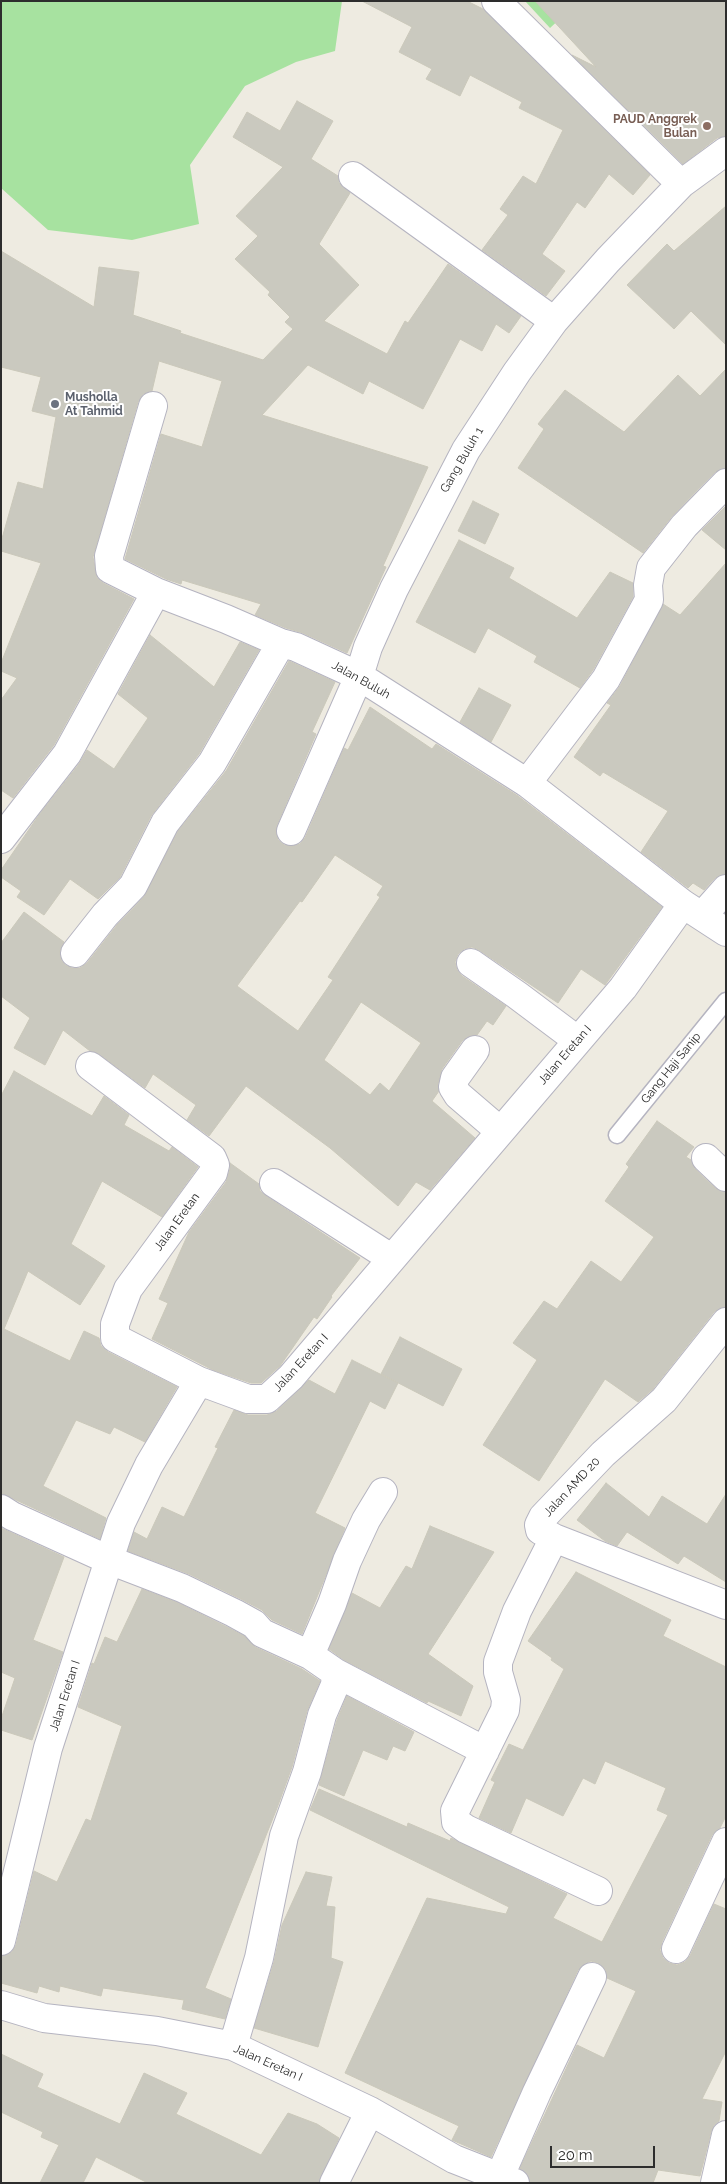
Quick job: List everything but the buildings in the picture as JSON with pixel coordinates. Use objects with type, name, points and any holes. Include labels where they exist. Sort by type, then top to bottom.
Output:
[{"type":"street","points":[[496,1],[681,184]]},
{"type":"street","name":"Gang Buluh 1","points":[[291,831],[359,676],[368,647],[394,589],[466,450],[517,372],[554,321],[608,260],[681,184],[726,151]]},
{"type":"street","points":[[353,176],[554,321]]},
{"type":"street","name":"Jalan Buluh","points":[[153,406],[109,556],[110,569],[156,592],[281,643],[296,647],[359,676],[527,783],[692,910],[726,932]]},
{"type":"street","points":[[527,783],[606,678],[649,600],[648,585],[652,568],[684,526],[726,483]]},
{"type":"street","points":[[1,838],[67,754],[156,592]]},
{"type":"street","points":[[75,953],[104,915],[133,886],[165,823],[212,763],[281,643]]},
{"type":"street","name":"Jalan Eretan I","points":[[1,1941],[48,1748],[121,1523],[149,1465],[199,1381],[248,1398],[267,1399],[291,1378],[577,1040],[692,910],[726,889]]},
{"type":"street","points":[[471,963],[517,994],[577,1040]]},
{"type":"street","points":[[476,1050],[455,1078],[453,1087],[458,1095],[500,1131]]},
{"type":"street","name":"Jalan Eretan","points":[[90,1066],[212,1158],[215,1165],[213,1173],[128,1289],[114,1332],[115,1338],[199,1381]]},
{"type":"street","points":[[706,1158],[726,1177]]},
{"type":"street","points":[[274,1183],[391,1258]]},
{"type":"street","name":"Jalan AMD 20","points":[[726,1322],[664,1400],[603,1454],[543,1517],[539,1525],[540,1530],[554,1538],[726,1605]]},
{"type":"street","points":[[310,1655],[332,1604],[346,1561],[382,1492]]},
{"type":"street","points":[[1,1509],[12,1516],[109,1560],[182,1588],[234,1612],[254,1624],[262,1634],[310,1655],[336,1673],[485,1751]]},
{"type":"street","points":[[554,1538],[517,1611],[498,1662],[498,1672],[506,1700],[505,1710],[455,1811],[456,1822],[466,1829],[598,1891]]},
{"type":"street","points":[[232,2046],[259,1958],[284,1836],[306,1772],[322,1714],[335,1685],[336,1673]]},
{"type":"street","points":[[676,1949],[726,1842]]},
{"type":"street","points":[[507,2180],[537,2092],[592,1977]]},
{"type":"street","name":"Jalan Eretan I","points":[[1,2005],[44,2018],[157,2031],[232,2046],[370,2111],[454,2159],[507,2180]]},
{"type":"street","points":[[334,2183],[370,2111]]},
{"type":"street","points":[[715,2183],[726,2135]]},
{"type":"lane","name":"Gang Haji Sanip","points":[[617,1135],[726,1001]]},
{"type":"green space","points":[[1,1],[342,1],[335,51],[296,62],[245,86],[190,165],[199,224],[132,240],[48,230],[1,188]]},
{"type":"green space","points":[[525,1],[579,1],[550,28]]},
{"type":"place","name":"PAUD Anggrek Bulan","points":[[707,126]]},
{"type":"place","name":"Musholla At Tahmid","points":[[55,404]]}]
